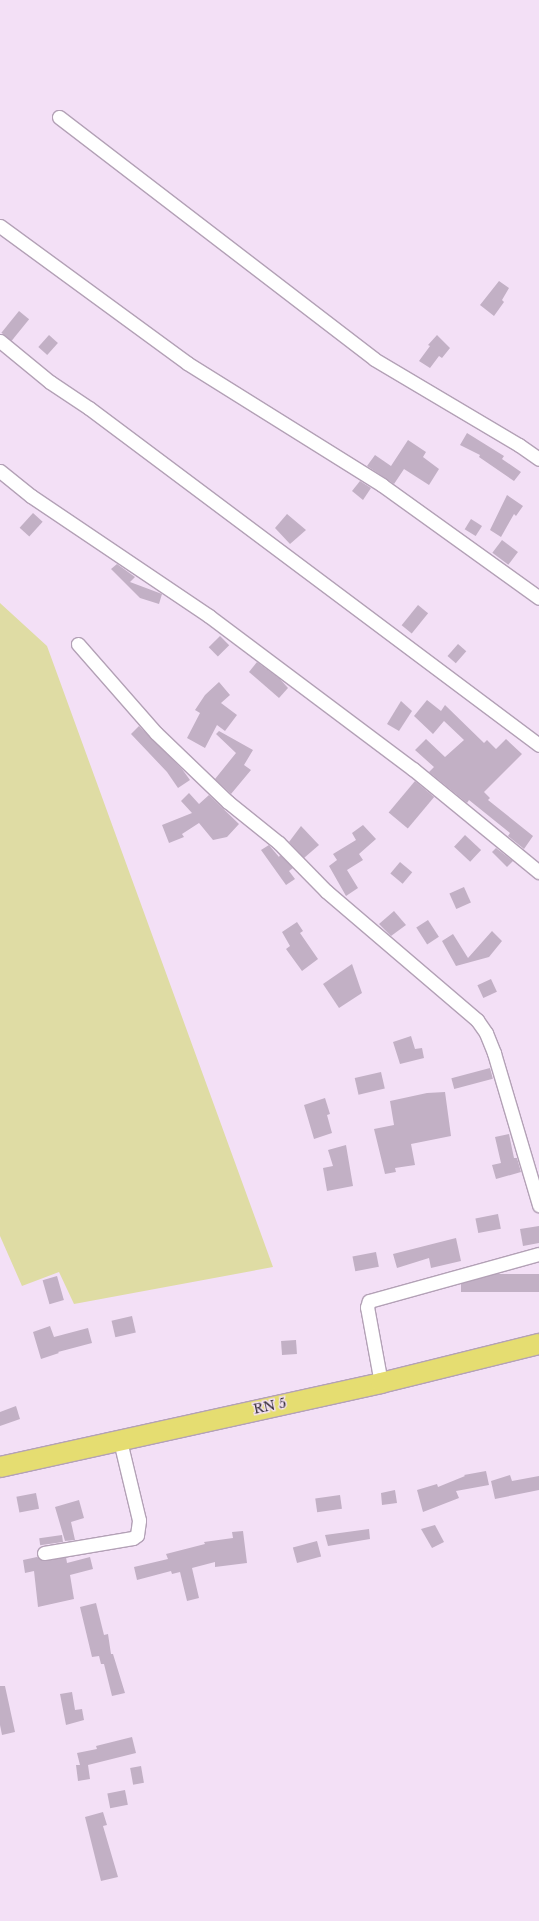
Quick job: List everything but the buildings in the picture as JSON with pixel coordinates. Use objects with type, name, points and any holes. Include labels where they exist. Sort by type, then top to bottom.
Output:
[{"type":"main road","name":"RN 5","points":[[0,1467],[381,1383],[539,1344]]},
{"type":"street","points":[[59,117],[374,359],[519,445],[539,459]]},
{"type":"street","points":[[0,226],[187,363],[382,485],[539,598]]},
{"type":"street","points":[[0,341],[50,382],[89,408],[539,745]]},
{"type":"street","points":[[0,471],[31,496],[210,616],[413,769],[539,872]]},
{"type":"street","points":[[78,644],[156,733],[228,802],[279,842],[326,891],[477,1020],[486,1033],[494,1053],[539,1205]]},
{"type":"street","points":[[381,1383],[367,1306],[369,1300],[539,1254]]},
{"type":"street","points":[[44,1553],[132,1538],[137,1535],[140,1520],[120,1441]]},
{"type":"shaded area","points":[[0,603],[47,646],[273,1267],[74,1304],[59,1272],[22,1286],[0,1236]]}]
